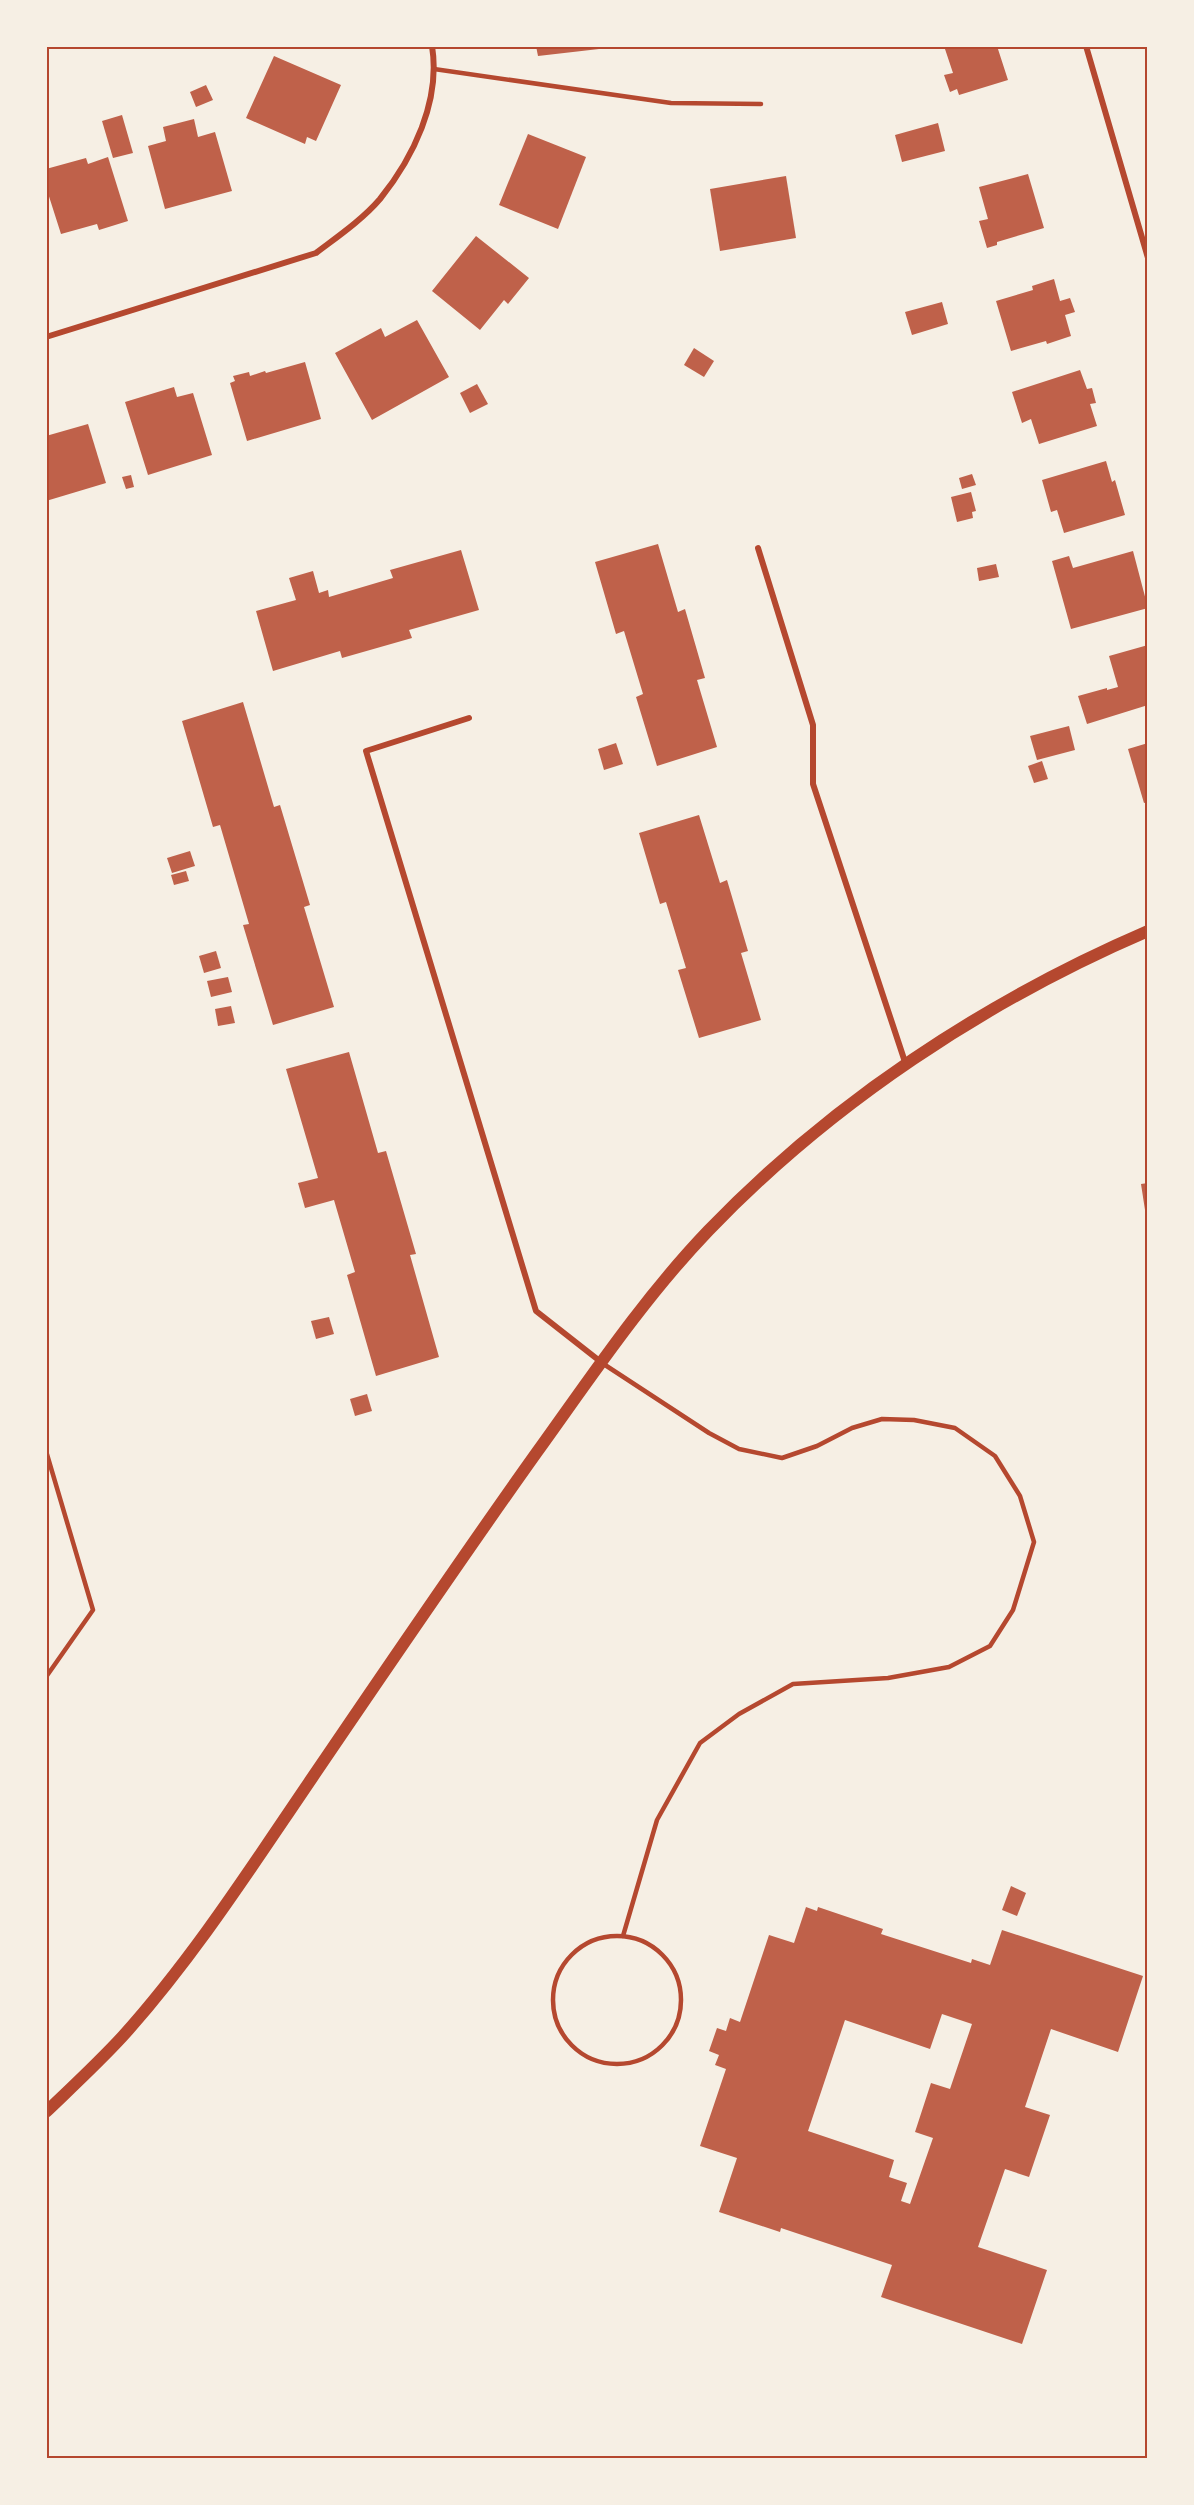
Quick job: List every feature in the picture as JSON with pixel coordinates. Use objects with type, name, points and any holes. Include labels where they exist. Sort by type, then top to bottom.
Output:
[{"type":"main road","points":[[46,2112],[122,2037],[183,1963],[242,1882],[494,1512],[601,1362],[650,1298],[708,1232],[766,1176],[838,1116],[906,1066],[977,1018],[1038,983],[1103,950],[1148,931]]},
{"type":"street","points":[[46,337],[316,253],[347,230],[379,200],[419,138],[434,69],[432,46]]},
{"type":"street","points":[[1086,46],[1148,258]]},
{"type":"street","points":[[758,548],[813,725],[813,784],[906,1066]]},
{"type":"street","points":[[469,718],[366,751],[536,1311],[601,1362]]},
{"type":"lane","points":[[434,69],[671,103],[761,104]]},
{"type":"lane","points":[[601,1362],[709,1433],[739,1449],[782,1458],[817,1446],[852,1428],[882,1419],[914,1420],[955,1428],[995,1456],[1020,1496],[1034,1542],[1013,1610],[990,1646],[949,1667],[888,1678],[793,1684],[739,1714],[700,1743],[657,1820],[623,1936]]},
{"type":"lane","points":[[46,1451],[93,1610],[46,1677]]},
{"type":"lane","points":[[609,1936],[623,1936],[638,1939],[653,1946],[669,1962],[678,1981],[681,2003],[672,2033],[651,2054],[630,2063],[599,2061],[584,2055],[567,2041],[553,2013],[556,1977],[561,1967],[576,1950],[588,1942],[609,1936]]},
{"type":"building","points":[[536,46],[599,46],[599,49],[538,56]]},
{"type":"building","points":[[944,46],[997,46],[1008,80],[959,95],[957,89],[950,92],[944,75],[953,73]]},
{"type":"building","points":[[274,56],[341,85],[316,141],[307,137],[305,144],[246,118]]},
{"type":"building","points":[[206,85],[213,100],[196,107],[190,92]]},
{"type":"building","points":[[122,115],[133,153],[113,158],[102,121]]},
{"type":"building","points":[[194,119],[198,137],[215,132],[232,191],[165,209],[148,146],[166,141],[163,127]]},
{"type":"building","points":[[938,123],[945,151],[902,162],[895,135]]},
{"type":"building","points":[[528,134],[586,157],[558,229],[499,205]]},
{"type":"building","points":[[108,157],[128,221],[99,230],[97,224],[61,234],[46,187],[46,169],[86,158],[88,164]]},
{"type":"building","points":[[1028,174],[1044,228],[997,242],[997,245],[987,248],[979,221],[988,219],[979,187]]},
{"type":"building","points":[[786,176],[796,238],[720,251],[710,189]]},
{"type":"building","points":[[476,236],[529,278],[508,304],[504,300],[480,330],[432,291]]},
{"type":"building","points":[[1054,279],[1060,301],[1070,298],[1075,312],[1065,315],[1071,336],[1047,344],[1046,341],[1011,351],[996,301],[1033,290],[1032,286]]},
{"type":"building","points":[[942,302],[948,324],[912,335],[905,312]]},
{"type":"building","points":[[417,320],[449,377],[372,420],[335,353],[381,328],[385,337]]},
{"type":"building","points":[[694,348],[714,361],[704,377],[684,365]]},
{"type":"building","points":[[305,362],[321,419],[247,441],[230,383],[235,381],[233,376],[249,372],[250,376],[265,371],[266,373]]},
{"type":"building","points":[[1080,370],[1087,389],[1092,388],[1096,403],[1090,404],[1097,426],[1039,444],[1031,419],[1022,423],[1012,392]]},
{"type":"building","points":[[477,384],[488,404],[470,413],[460,393]]},
{"type":"building","points":[[174,387],[177,397],[193,393],[212,455],[148,475],[125,402]]},
{"type":"building","points":[[88,424],[106,483],[46,501],[46,436]]},
{"type":"building","points":[[1106,461],[1112,482],[1115,480],[1125,515],[1064,533],[1057,510],[1051,512],[1042,480]]},
{"type":"building","points":[[972,474],[976,485],[962,489],[959,478]]},
{"type":"building","points":[[131,475],[134,487],[126,489],[122,477]]},
{"type":"building","points":[[971,492],[976,511],[972,512],[973,518],[957,522],[951,497]]},
{"type":"building","points":[[658,544],[678,612],[685,609],[705,678],[697,680],[717,747],[657,766],[636,697],[643,694],[624,631],[616,634],[595,562]]},
{"type":"building","points":[[461,550],[479,610],[409,630],[412,638],[342,658],[340,651],[273,671],[256,611],[296,600],[289,578],[313,571],[319,593],[328,590],[329,597],[393,578],[390,570]]},
{"type":"building","points":[[1133,551],[1148,608],[1071,629],[1052,561],[1069,556],[1073,568]]},
{"type":"building","points":[[996,564],[999,577],[979,581],[977,568]]},
{"type":"building","points":[[1148,645],[1148,705],[1087,724],[1078,696],[1118,687],[1109,656]]},
{"type":"building","points":[[243,702],[274,807],[280,805],[310,905],[304,907],[334,1007],[273,1025],[243,925],[249,924],[220,825],[213,827],[182,721]]},
{"type":"building","points":[[1069,726],[1075,750],[1037,760],[1030,736]]},
{"type":"building","points":[[616,743],[623,764],[604,770],[598,749]]},
{"type":"building","points":[[1148,743],[1148,802],[1144,803],[1128,749]]},
{"type":"building","points":[[1042,761],[1048,779],[1034,783],[1028,766]]},
{"type":"building","points":[[699,815],[720,883],[727,880],[748,951],[741,953],[761,1020],[699,1038],[678,970],[686,968],[666,902],[660,904],[639,833]]},
{"type":"building","points":[[190,851],[195,866],[172,873],[167,858]]},
{"type":"building","points":[[186,871],[189,881],[174,885],[171,875]]},
{"type":"building","points":[[216,951],[221,968],[204,973],[199,956]]},
{"type":"building","points":[[228,977],[232,992],[211,997],[207,981]]},
{"type":"building","points":[[231,1006],[235,1023],[218,1026],[215,1009]]},
{"type":"building","points":[[349,1052],[378,1153],[386,1151],[416,1254],[410,1255],[439,1357],[376,1376],[347,1275],[355,1272],[334,1200],[305,1208],[298,1183],[318,1178],[286,1069]]},
{"type":"building","points":[[1148,1183],[1148,1210],[1145,1210],[1141,1184]]},
{"type":"building","points":[[329,1317],[334,1334],[316,1339],[311,1321]]},
{"type":"building","points":[[367,1394],[372,1411],[355,1416],[350,1399]]},
{"type":"building","points":[[1011,1886],[1026,1893],[1017,1916],[1002,1910]]},
{"type":"building","points":[[806,1907],[817,1911],[818,1907],[883,1929],[881,1934],[971,1963],[972,1959],[990,1965],[1002,1930],[1143,1976],[1118,2052],[1051,2029],[1025,2107],[1050,2115],[1029,2177],[1005,2169],[978,2247],[1047,2270],[1022,2344],[881,2297],[892,2265],[781,2228],[780,2232],[719,2212],[737,2158],[700,2146],[726,2069],[715,2065],[719,2055],[709,2051],[717,2028],[726,2031],[730,2018],[740,2022],[769,1935],[794,1943]],"holes":[[[942,2014],[972,2024],[950,2089],[931,2083],[915,2132],[933,2138],[910,2204],[901,2201],[907,2183],[889,2177],[894,2160],[808,2131],[845,2020],[930,2049]]]}]
